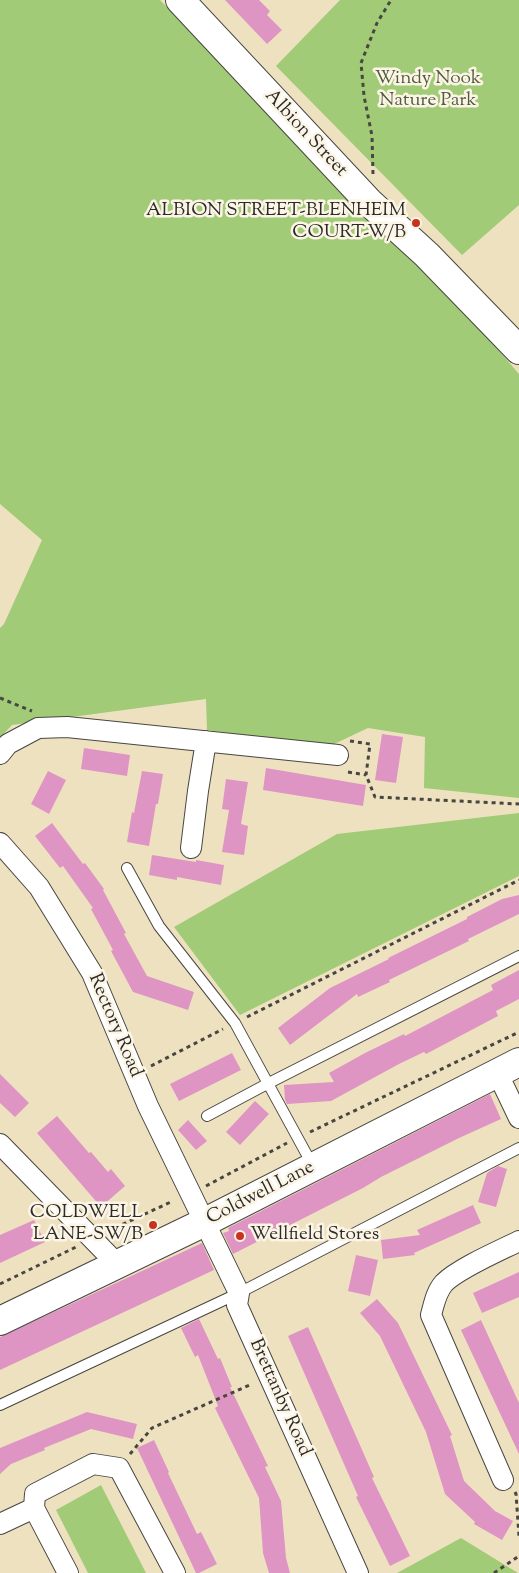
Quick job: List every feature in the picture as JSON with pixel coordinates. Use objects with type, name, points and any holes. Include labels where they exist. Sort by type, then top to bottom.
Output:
[{"type":"street","name":"Albion Street","points":[[180,0],[368,202],[426,255],[519,350]]},
{"type":"street","points":[[0,754],[8,744],[38,728],[67,726],[338,755]]},
{"type":"street","points":[[191,848],[206,741]]},
{"type":"street","name":"Rectory Road","points":[[0,843],[39,887],[92,973],[148,1106],[206,1222]]},
{"type":"street","points":[[508,1067],[519,1118]]},
{"type":"street","name":"Coldwell Lane","points":[[0,1321],[206,1222],[508,1067]]},
{"type":"street","points":[[0,1144],[117,1264]]},
{"type":"street","name":"Brettanby Road","points":[[206,1222],[240,1293],[237,1305],[358,1573]]},
{"type":"street","points":[[503,1480],[431,1315],[436,1298],[444,1284],[457,1273],[519,1241]]},
{"type":"street","points":[[68,1573],[34,1508],[35,1494],[93,1464],[118,1468],[175,1573]]},
{"type":"street","points":[[0,1524],[34,1508]]},
{"type":"lane","points":[[126,868],[159,926],[234,1023],[313,1167]]},
{"type":"lane","points":[[206,1116],[519,956]]},
{"type":"lane","points":[[0,1405],[240,1293],[519,1148]]},
{"type":"path","points":[[368,202],[373,172],[372,136],[364,96],[362,63],[377,23],[391,0]]},
{"type":"path","points":[[366,775],[375,796],[519,804]]},
{"type":"path","points":[[135,1074],[519,880]]},
{"type":"path","points":[[0,1284],[92,1238],[191,1193],[297,1138],[519,1032]]},
{"type":"path","points":[[118,1468],[152,1428],[269,1377]]},
{"type":"path","points":[[503,1480],[516,1494],[519,1536]]},
{"type":"path","points":[[494,1573],[519,1556]]},
{"type":"green space","points":[[0,0],[160,0],[363,210],[469,316],[519,374],[519,798],[424,788],[425,737],[368,728],[330,746],[207,730],[206,699],[12,725],[0,738],[0,628],[4,624],[42,540],[0,504]]},
{"type":"green space","name":"Windy Nook Nature Park","points":[[340,0],[519,0],[519,205],[462,255],[276,66]]},
{"type":"green space","points":[[519,813],[519,876],[240,1015],[174,927],[337,834]]},
{"type":"green space","points":[[101,1485],[146,1573],[88,1573],[56,1510]]},
{"type":"green space","points":[[461,1538],[518,1573],[397,1573]]},
{"type":"building","points":[[225,0],[259,0],[270,11],[267,15],[282,30],[267,44]]},
{"type":"building","points":[[382,734],[403,737],[396,783],[375,780]]},
{"type":"building","points":[[84,748],[130,755],[127,776],[81,769]]},
{"type":"building","points":[[266,768],[366,785],[363,806],[263,790]]},
{"type":"building","points":[[48,771],[66,780],[49,814],[31,804]]},
{"type":"building","points":[[142,771],[163,774],[149,846],[127,842]]},
{"type":"building","points":[[226,779],[248,782],[241,824],[248,826],[244,855],[222,852],[229,810],[222,809]]},
{"type":"building","points":[[52,823],[104,889],[126,933],[124,934],[147,976],[194,992],[188,1010],[133,992],[91,909],[93,908],[63,866],[60,868],[35,836]]},
{"type":"building","points":[[152,855],[224,865],[221,885],[177,877],[177,880],[149,875]]},
{"type":"building","points":[[519,895],[519,914],[389,980],[390,982],[358,997],[357,994],[290,1045],[278,1028],[330,988],[467,919],[467,917],[502,899]]},
{"type":"building","points":[[519,970],[519,999],[496,1011],[498,1016],[426,1054],[424,1052],[399,1064],[331,1101],[287,1104],[284,1085],[334,1082],[329,1073],[365,1053],[404,1034],[405,1036],[493,990],[491,985]]},
{"type":"building","points":[[232,1053],[241,1070],[179,1101],[170,1084]]},
{"type":"building","points":[[0,1074],[29,1103],[15,1117],[0,1103]]},
{"type":"building","points":[[490,1094],[501,1119],[381,1177],[233,1254],[223,1233],[229,1231],[228,1228]]},
{"type":"building","points":[[255,1101],[269,1114],[240,1145],[226,1132]]},
{"type":"building","points":[[57,1116],[89,1153],[91,1152],[108,1172],[111,1169],[125,1186],[101,1207],[37,1133]]},
{"type":"building","points":[[188,1120],[207,1141],[196,1150],[178,1130]]},
{"type":"building","points":[[498,1166],[507,1169],[496,1207],[478,1202],[487,1173]]},
{"type":"building","points":[[473,1205],[481,1223],[414,1253],[415,1255],[383,1259],[381,1240],[420,1235],[417,1230]]},
{"type":"building","points":[[34,1220],[45,1242],[0,1263],[0,1235]]},
{"type":"building","points":[[202,1243],[214,1270],[0,1370],[0,1337]]},
{"type":"building","points":[[356,1255],[378,1260],[370,1296],[348,1291]]},
{"type":"building","points":[[519,1272],[519,1297],[482,1313],[473,1293]]},
{"type":"building","points":[[377,1299],[398,1323],[452,1435],[450,1436],[464,1481],[495,1511],[513,1521],[502,1540],[474,1524],[475,1522],[445,1494],[426,1432],[380,1336],[360,1313]]},
{"type":"building","points":[[199,1319],[218,1359],[220,1358],[232,1387],[230,1387],[268,1466],[265,1467],[281,1501],[286,1558],[290,1573],[269,1573],[263,1553],[259,1498],[215,1408],[218,1406],[198,1355],[195,1357],[181,1328]]},
{"type":"building","points":[[481,1320],[519,1403],[519,1454],[461,1330]]},
{"type":"building","points":[[308,1327],[374,1477],[372,1478],[410,1556],[390,1566],[356,1497],[358,1496],[288,1336]]},
{"type":"building","points":[[87,1412],[137,1424],[133,1439],[91,1429],[11,1464],[0,1474],[0,1448]]},
{"type":"building","points":[[154,1440],[197,1534],[201,1532],[217,1564],[199,1573],[196,1573],[137,1448]]},
{"type":"place","name":"ALBION STREET-BLENHEIM COURT-W/B","points":[[416,223]]},
{"type":"place","name":"COLDWELL LANE-SW/B","points":[[153,1225]]},
{"type":"place","name":"Wellfield Stores","points":[[240,1236]]}]
